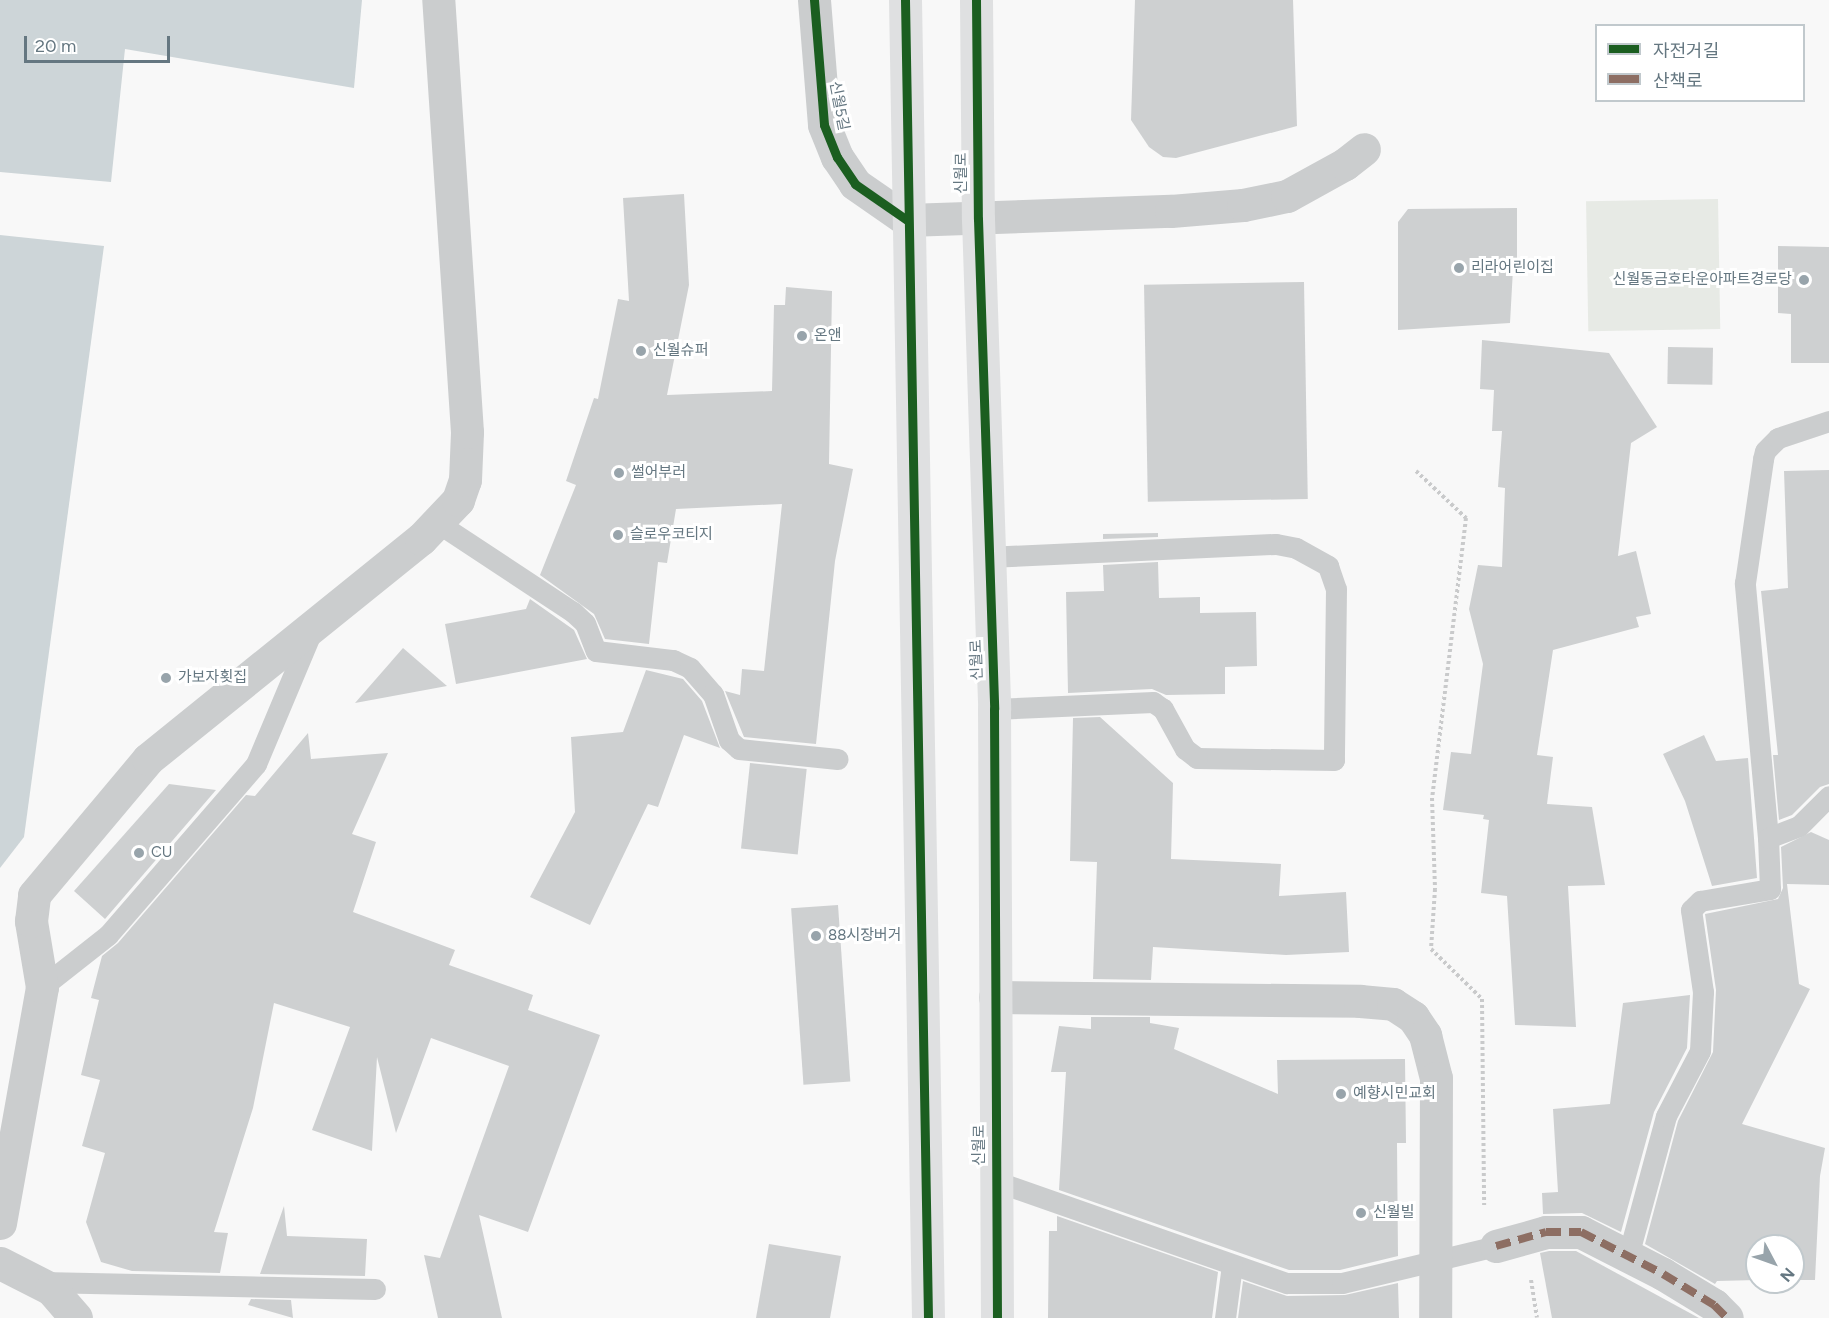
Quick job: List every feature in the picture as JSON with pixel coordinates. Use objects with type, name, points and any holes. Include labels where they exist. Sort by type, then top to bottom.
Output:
[{"type":"street","points":[[0,1223],[42,987],[31,921],[34,895],[148,759],[314,628],[438,523],[458,500],[465,480],[467,432],[438,0]]},
{"type":"street","name":"신월5길","points":[[814,0],[824,125],[837,157],[855,184],[906,220]]},
{"type":"street","points":[[905,0],[906,220],[928,1318]]},
{"type":"street","name":"신월로","points":[[976,0],[978,219],[987,557],[994,709],[997,1318]]},
{"type":"street","points":[[906,220],[1171,212],[1243,205],[1287,196],[1345,164],[1364,148]]},
{"type":"street","points":[[995,998],[1393,1004],[1413,1017],[1425,1035],[1436,1078],[1436,1318]]},
{"type":"street","points":[[1496,1246],[1546,1232],[1570,1230],[1592,1236],[1714,1305],[1727,1318]]},
{"type":"street","points":[[0,1263],[42,1282],[65,1302],[76,1318]]},
{"type":"lane","points":[[1628,1256],[1666,1116],[1700,1051],[1703,992],[1691,910],[1700,901],[1770,889],[1768,838],[1745,583],[1763,459],[1765,451],[1778,438],[1829,421]]},
{"type":"lane","points":[[438,523],[573,612],[585,623],[596,651],[672,660],[690,668],[712,694],[729,740],[739,749],[837,759]]},
{"type":"lane","points":[[987,557],[1276,544],[1296,548],[1328,566],[1336,589],[1334,760],[1197,758],[1185,749],[1163,709],[1154,702],[994,709]]},
{"type":"lane","points":[[42,987],[108,935],[255,764],[314,628]]},
{"type":"lane","points":[[1768,838],[1799,826],[1829,796]]},
{"type":"lane","points":[[995,1181],[1232,1265],[1287,1283],[1308,1286],[1342,1283],[1436,1263],[1496,1246]]},
{"type":"lane","points":[[1225,1318],[1232,1265]]},
{"type":"lane","points":[[42,1282],[375,1289]]},
{"type":"path","points":[[1416,471],[1466,518],[1432,798],[1435,889],[1431,950],[1482,999],[1485,1233],[1496,1246]]},
{"type":"shaded area","points":[[0,0],[362,0],[354,88],[125,49],[111,182],[0,172]]},
{"type":"shaded area","points":[[1718,199],[1720,329],[1588,331],[1586,201]]},
{"type":"shaded area","points":[[0,235],[104,246],[24,837],[0,868]]},
{"type":"building","points":[[1135,0],[1293,0],[1297,126],[1176,158],[1163,157],[1149,147],[1131,120]]},
{"type":"building","points":[[684,194],[689,285],[667,395],[772,391],[774,305],[785,305],[786,287],[832,291],[829,464],[853,469],[835,561],[816,744],[744,737],[725,691],[740,695],[742,669],[764,671],[782,504],[676,509],[667,563],[658,562],[649,644],[605,639],[594,614],[540,575],[576,485],[566,481],[594,398],[598,399],[618,299],[629,301],[623,198]]},
{"type":"building","name":"리라어린이집","points":[[1517,208],[1517,264],[1513,269],[1510,323],[1398,330],[1398,222],[1408,209]]},
{"type":"building","name":"신월동금호타운아파트경로당","points":[[1778,246],[1829,247],[1829,363],[1791,363],[1791,314],[1778,313]]},
{"type":"building","points":[[1304,282],[1308,499],[1148,502],[1144,285]]},
{"type":"building","points":[[1482,340],[1609,353],[1657,427],[1631,443],[1618,556],[1636,551],[1651,614],[1636,617],[1639,627],[1553,650],[1537,755],[1553,757],[1547,804],[1592,807],[1605,885],[1568,886],[1576,1027],[1515,1025],[1507,896],[1481,893],[1489,820],[1483,819],[1484,815],[1443,810],[1451,752],[1471,754],[1483,664],[1469,609],[1478,565],[1502,567],[1505,488],[1498,487],[1502,431],[1492,431],[1494,390],[1480,389]]},
{"type":"building","points":[[1668,347],[1713,348],[1712,385],[1667,384]]},
{"type":"building","points":[[1829,470],[1829,784],[1820,787],[1792,815],[1779,820],[1773,755],[1778,755],[1761,591],[1788,588],[1784,471]]},
{"type":"building","points":[[1158,533],[1158,537],[1103,539],[1103,534]]},
{"type":"building","points":[[1158,562],[1159,598],[1200,597],[1200,613],[1256,612],[1257,666],[1225,667],[1225,694],[1166,695],[1152,689],[1068,693],[1066,592],[1104,591],[1103,565]]},
{"type":"building","points":[[530,599],[574,630],[587,659],[456,684],[445,624],[526,609]]},
{"type":"building","points":[[403,648],[447,686],[355,703]]},
{"type":"building","points":[[646,670],[683,679],[702,701],[720,748],[684,735],[658,807],[648,804],[590,925],[530,897],[575,812],[571,737],[623,732]]},
{"type":"building","points":[[1100,717],[1173,783],[1171,859],[1281,864],[1279,896],[1346,892],[1349,952],[1286,955],[1153,947],[1151,980],[1093,979],[1097,862],[1070,861],[1073,718]]},
{"type":"building","points":[[308,733],[311,759],[388,753],[352,834],[376,842],[353,912],[455,950],[449,965],[533,995],[528,1010],[600,1035],[528,1232],[479,1215],[502,1318],[438,1318],[424,1255],[440,1258],[509,1066],[431,1038],[396,1133],[377,1057],[372,1151],[312,1130],[350,1027],[274,1003],[253,1108],[214,1232],[228,1233],[220,1273],[132,1271],[101,1262],[86,1222],[105,1153],[82,1146],[100,1080],[81,1075],[99,1000],[91,998],[102,956],[118,943],[246,795],[255,796]]},
{"type":"building","points":[[1704,735],[1716,761],[1748,758],[1757,878],[1712,886],[1685,801],[1663,754]]},
{"type":"building","points":[[750,763],[807,769],[798,854],[741,849]]},
{"type":"building","points":[[169,784],[216,790],[105,919],[74,891]]},
{"type":"building","points":[[1811,832],[1829,840],[1829,885],[1787,884],[1799,984],[1810,989],[1742,1124],[1825,1148],[1820,1176],[1815,1280],[1805,1280],[1805,1234],[1745,1234],[1745,1280],[1717,1281],[1715,1284],[1645,1244],[1678,1121],[1713,1052],[1716,990],[1705,914],[1778,899],[1783,888],[1781,847]]},
{"type":"building","points":[[838,905],[850,1082],[803,1085],[791,908]]},
{"type":"building","points":[[1690,995],[1687,1048],[1654,1112],[1621,1232],[1582,1213],[1543,1214],[1542,1193],[1558,1192],[1553,1109],[1610,1104],[1623,1003]]},
{"type":"building","points":[[1091,1017],[1150,1017],[1150,1023],[1179,1028],[1174,1049],[1278,1094],[1277,1060],[1405,1059],[1406,1143],[1397,1143],[1398,1256],[1340,1270],[1289,1270],[1059,1190],[1066,1072],[1051,1072],[1059,1026],[1091,1029]]},
{"type":"building","points":[[284,1206],[287,1236],[367,1239],[365,1276],[260,1274]]},
{"type":"building","points":[[1057,1216],[1218,1272],[1212,1318],[1048,1318],[1049,1231],[1057,1231]]},
{"type":"building","points":[[769,1244],[841,1256],[830,1318],[756,1318]]},
{"type":"building","points":[[1576,1251],[1699,1318],[1552,1318],[1540,1253]]},
{"type":"building","points":[[1243,1281],[1287,1296],[1345,1295],[1398,1283],[1399,1318],[1238,1318]]},
{"type":"building","points":[[251,1299],[291,1300],[293,1318],[248,1305]]},
{"type":"marked path","points":[[1496,1246],[1546,1232],[1581,1232],[1663,1274],[1714,1305],[1727,1318]]},
{"type":"cycle path","points":[[814,0],[824,125],[837,157],[855,184],[907,220]]},
{"type":"cycle path","points":[[905,0],[928,1318]]},
{"type":"cycle path","points":[[976,0],[978,219],[994,709],[997,1318]]},
{"type":"place","name":"리라어린이집","points":[[1459,268]]},
{"type":"place","name":"신월동금호타운아파트경로당","points":[[1804,280]]},
{"type":"place","name":"온앤","points":[[802,336]]},
{"type":"place","name":"신월슈퍼","points":[[641,351]]},
{"type":"place","name":"썰어부러","points":[[619,473]]},
{"type":"place","name":"슬로우코티지","points":[[618,535]]},
{"type":"place","name":"가보자횟집","points":[[166,678]]},
{"type":"place","name":"CU","points":[[139,853]]},
{"type":"place","name":"88시장버거","points":[[816,936]]},
{"type":"place","name":"예향시민교회","points":[[1341,1094]]},
{"type":"place","name":"신월빌","points":[[1361,1213]]}]
